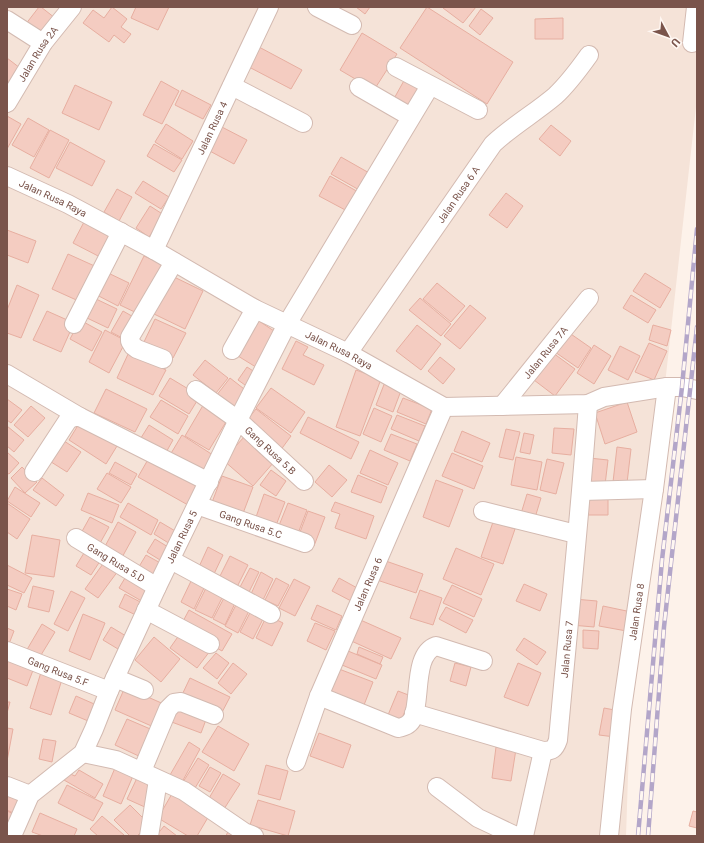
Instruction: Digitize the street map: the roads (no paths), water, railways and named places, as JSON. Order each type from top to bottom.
[{"type":"street","name":"Jalan Rusa 2A","points":[[7,103],[43,43],[72,7]]},
{"type":"street","name":"Jalan Rusa 4","points":[[154,250],[269,7]]},
{"type":"street","points":[[317,7],[352,25]]},
{"type":"street","points":[[692,43],[696,7]]},
{"type":"street","points":[[7,20],[43,43]]},
{"type":"street","name":"Jalan Rusa 6 A","points":[[348,354],[493,144],[505,132],[519,124],[555,96],[572,78],[589,55]]},
{"type":"street","points":[[396,67],[478,110]]},
{"type":"street","points":[[232,86],[303,123]]},
{"type":"street","name":"Jalan Rusa 5","points":[[83,753],[146,610],[196,505],[209,482],[238,420],[287,324],[430,86]]},
{"type":"street","points":[[359,87],[411,117]]},
{"type":"street","name":"Jalan Rusa Raya","points":[[7,176],[68,204],[121,232],[255,310],[348,354],[444,408]]},
{"type":"street","points":[[74,324],[121,232]]},
{"type":"street","points":[[163,359],[137,349],[130,341],[130,337],[174,262]]},
{"type":"street","name":"Jalan Rusa 7A","points":[[502,406],[589,298]]},
{"type":"street","points":[[232,350],[255,310]]},
{"type":"street","points":[[7,374],[80,417],[209,482]]},
{"type":"street","points":[[444,408],[588,404],[604,397],[667,387],[682,387],[697,390]]},
{"type":"street","name":"Jalan Rusa 8","points":[[609,836],[622,709],[654,489],[667,387]]},
{"type":"street","name":"Gang Rusa 5.B","points":[[196,390],[238,420],[304,481]]},
{"type":"street","name":"Jalan Rusa 7","points":[[543,751],[550,751],[556,747],[558,740],[576,534],[582,491],[588,404]]},
{"type":"street","name":"Jalan Rusa 6","points":[[296,762],[319,696],[444,408]]},
{"type":"street","points":[[34,472],[68,420],[74,417],[80,417]]},
{"type":"street","points":[[582,491],[654,489]]},
{"type":"street","name":"Gang Rusa 5.C","points":[[196,505],[305,543]]},
{"type":"street","points":[[483,511],[576,534]]},
{"type":"street","name":"Gang Rusa 5.D","points":[[76,538],[157,587]]},
{"type":"street","points":[[171,560],[271,614]]},
{"type":"street","points":[[146,610],[210,644]]},
{"type":"street","points":[[319,696],[398,728],[405,726],[413,718],[422,660],[427,651],[436,646],[483,661]]},
{"type":"street","name":"Gang Rusa 5.F","points":[[7,651],[112,685],[144,690]]},
{"type":"street","points":[[142,771],[168,709],[174,703],[181,702],[214,715]]},
{"type":"street","points":[[414,714],[543,751],[524,836]]},
{"type":"street","points":[[12,836],[30,795],[83,753],[116,760],[184,791],[244,832],[254,836]]},
{"type":"street","points":[[149,836],[158,780]]},
{"type":"street","points":[[7,786],[30,795]]},
{"type":"street","points":[[438,787],[450,798],[478,818],[516,836]]},
{"type":"railway","points":[[638,836],[662,560],[682,387],[697,229]]},
{"type":"railway","points":[[648,836],[664,627],[697,327]]}]
